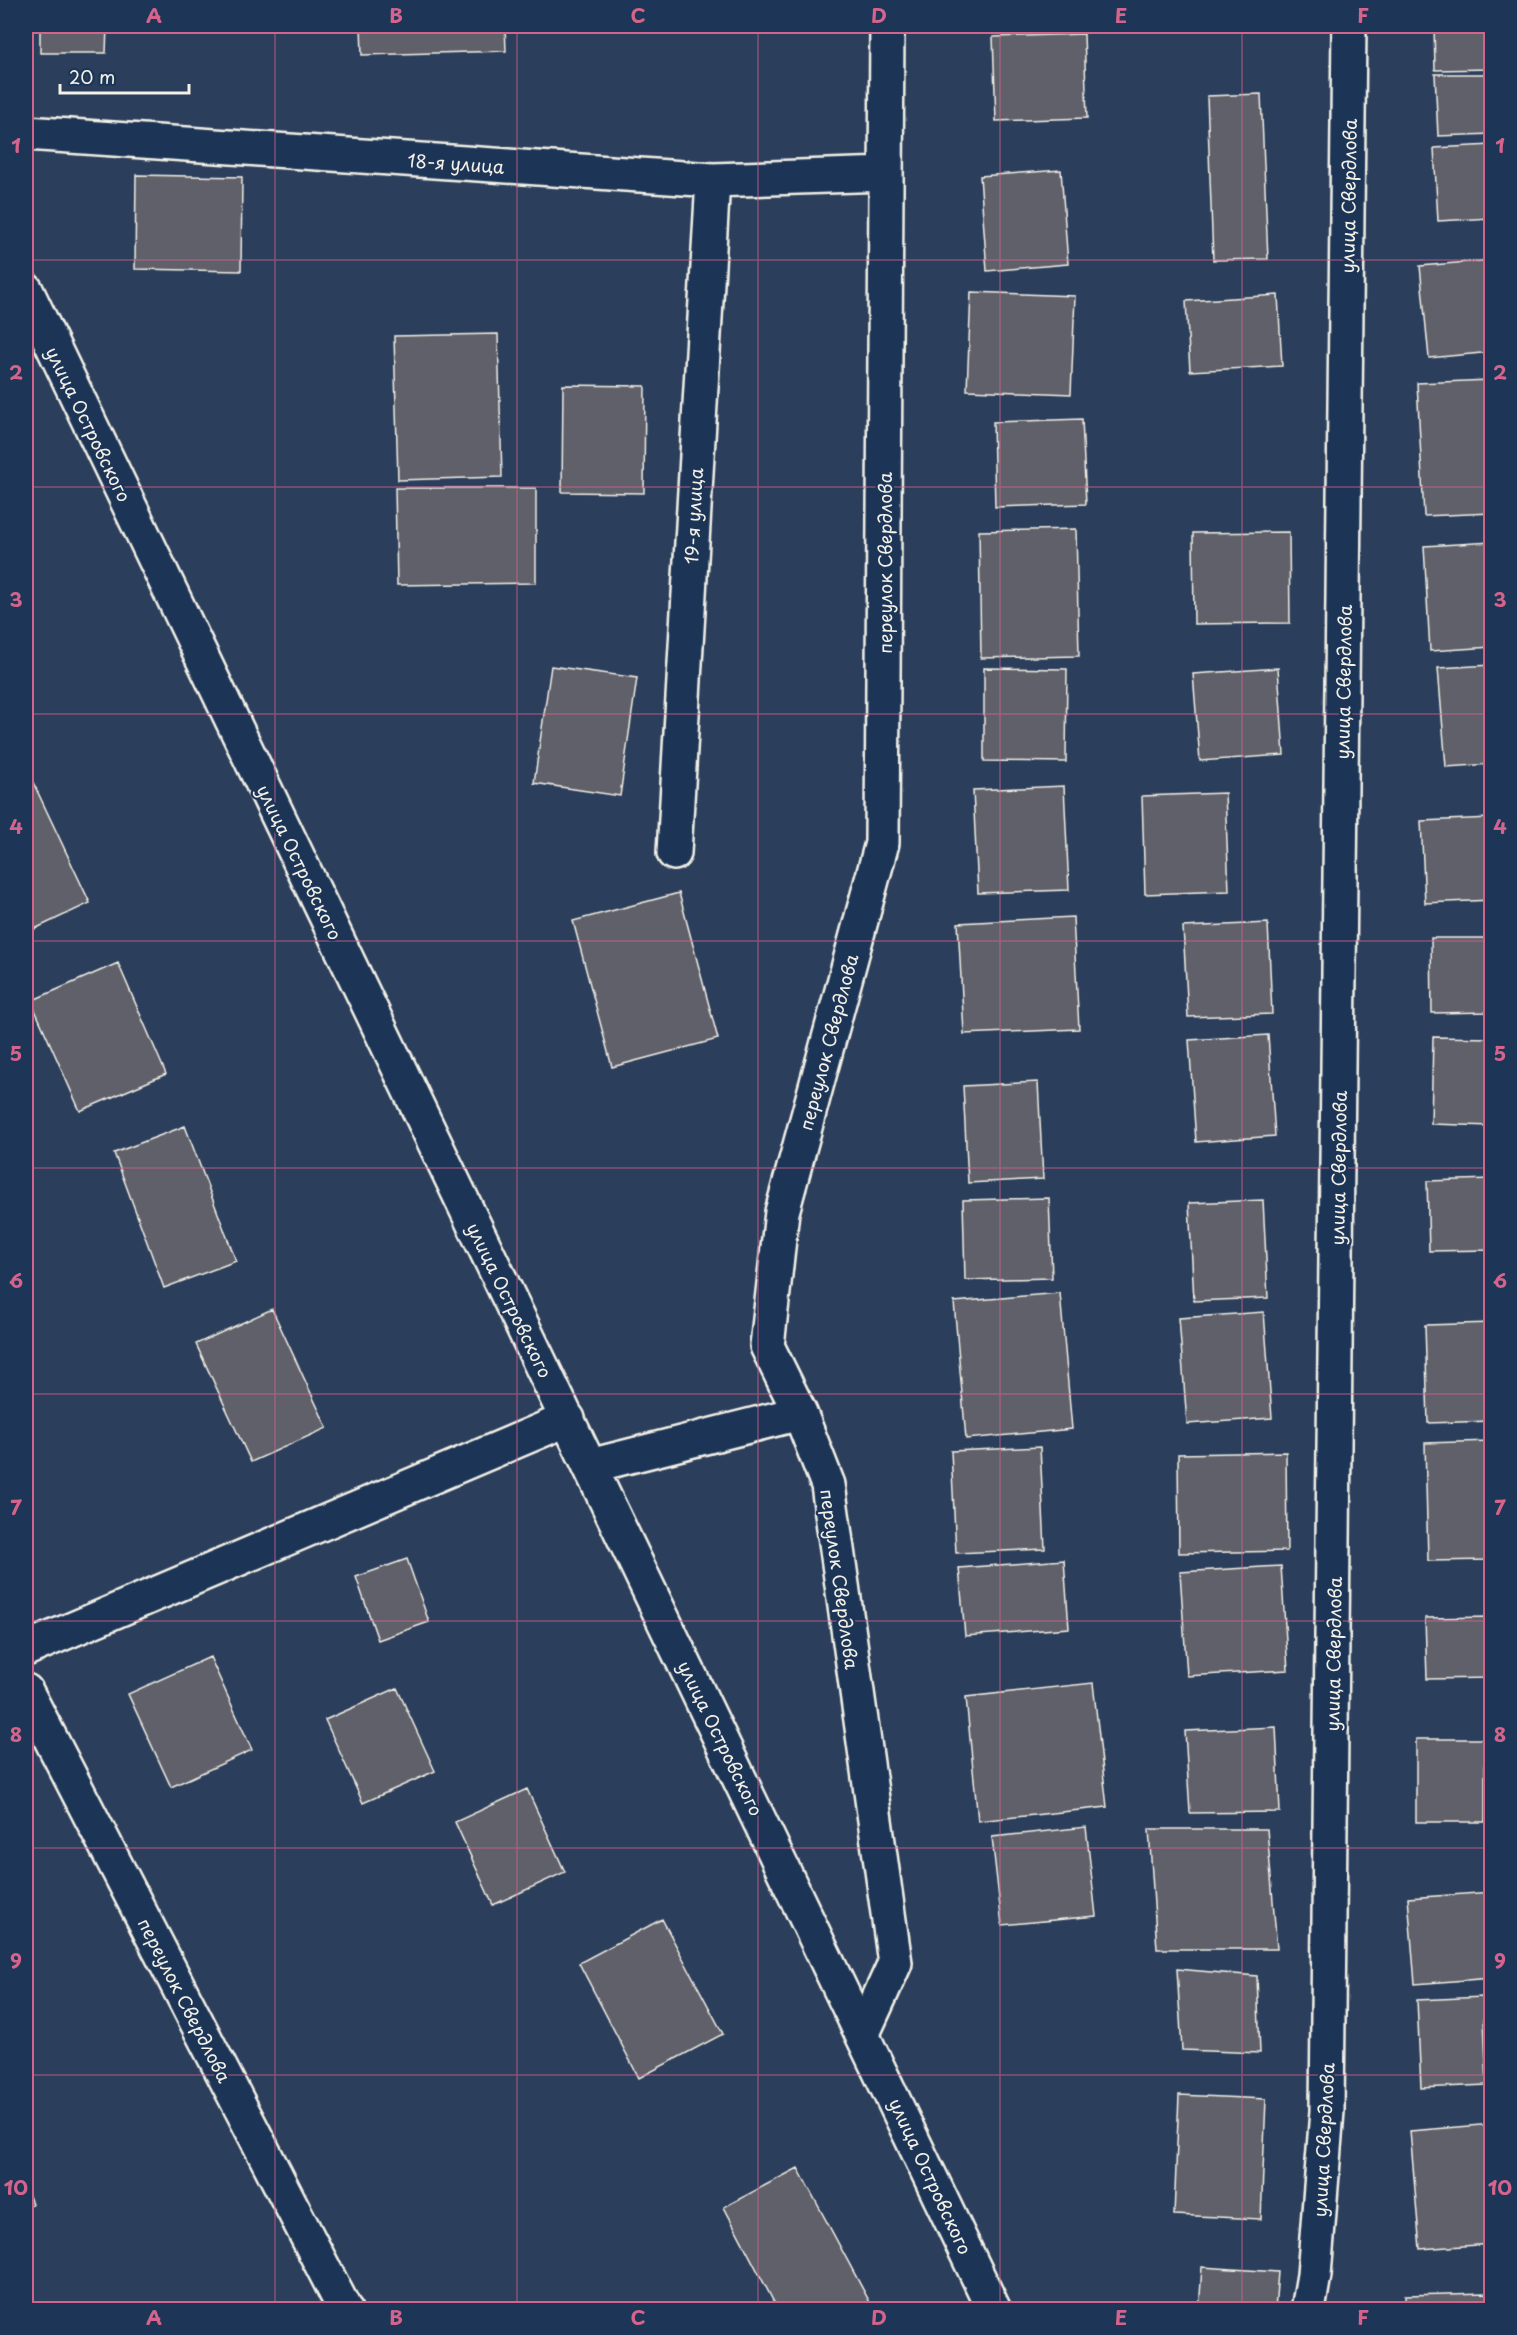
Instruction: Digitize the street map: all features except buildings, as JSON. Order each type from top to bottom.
[{"type":"street","name":"переулок Свердлова","points":[[864,2033],[895,1963],[828,1485],[800,1413],[767,1346],[782,1212],[882,843],[887,26]]},
{"type":"street","name":"улица Свердлова","points":[[1308,2310],[1314,2275],[1327,2111],[1349,26]]},
{"type":"street","name":"18-я улица","points":[[26,133],[712,180],[886,174]]},
{"type":"street","name":"19-я улица","points":[[674,853],[712,180]]},
{"type":"street","name":"улица Островского","points":[[26,290],[864,2033],[994,2310]]},
{"type":"street","points":[[590,1466],[800,1413]]},
{"type":"street","points":[[26,1649],[568,1419]]},
{"type":"street","name":"переулок Свердлова","points":[[26,1691],[345,2310]]}]
